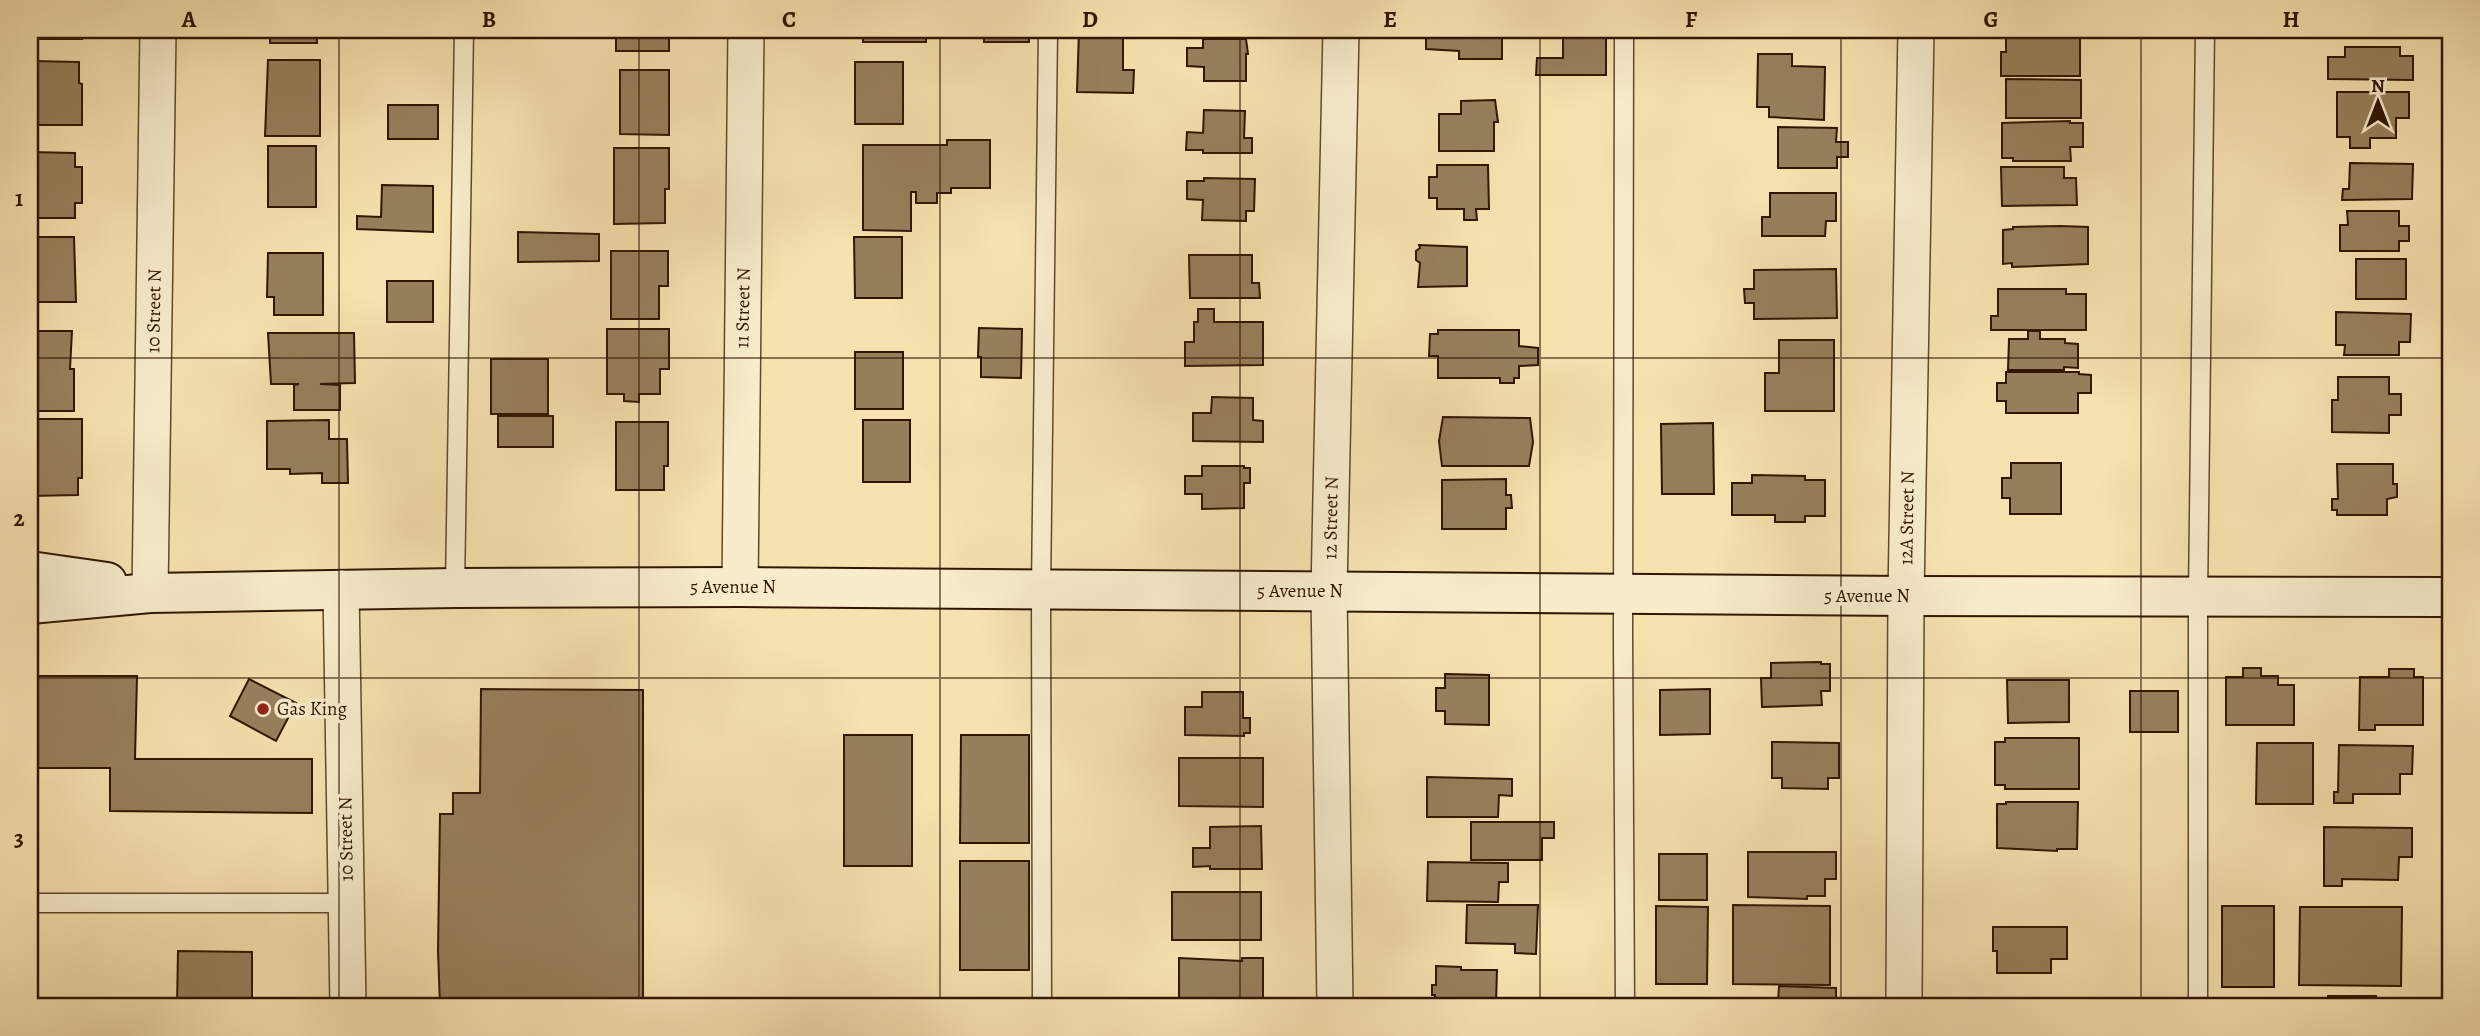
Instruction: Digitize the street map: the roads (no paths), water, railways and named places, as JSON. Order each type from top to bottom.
[{"type":"main road","name":"5 Avenue N","points":[[30,571],[110,583],[150,593]]},
{"type":"main road","name":"5 Avenue N","points":[[30,604],[150,593],[341,588],[740,587],[1906,596],[2450,597]]},
{"type":"street","name":"10 Street N","points":[[150,593],[158,30]]},
{"type":"street","name":"11 Street N","points":[[740,587],[746,30]]},
{"type":"street","name":"12 Street N","points":[[1335,1006],[1329,591],[1341,30]]},
{"type":"street","name":"12A Street N","points":[[1904,1006],[1906,596],[1916,30]]},
{"type":"street","name":"10 Street N","points":[[341,588],[348,1006]]},
{"type":"lane","points":[[455,588],[464,30]]},
{"type":"lane","points":[[1042,1006],[1041,589],[1048,30]]},
{"type":"lane","points":[[1624,30],[1625,1006]]},
{"type":"lane","points":[[2198,1006],[2197,596],[2205,30]]},
{"type":"lane","points":[[30,903],[347,903]]},
{"type":"place","name":"Gas King","points":[[263,709]]}]
